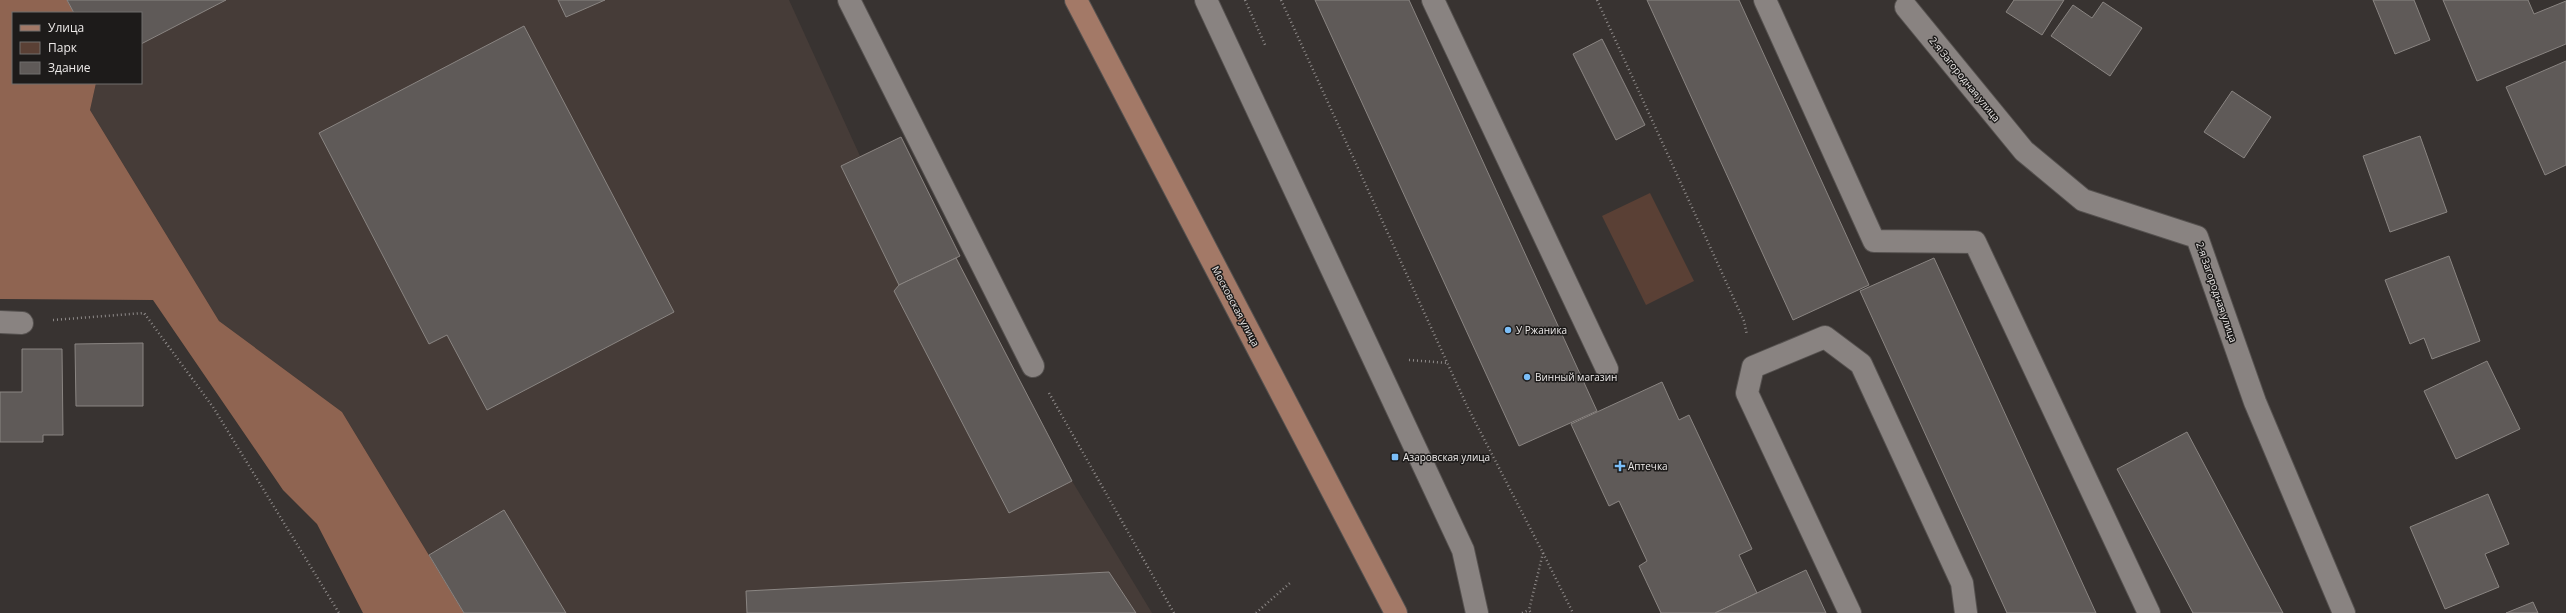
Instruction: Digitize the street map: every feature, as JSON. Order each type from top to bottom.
[{"type":"main road","name":"Московская улица","points":[[1076,0],[1396,613]]},
{"type":"street","points":[[849,0],[1033,366]]},
{"type":"street","points":[[1206,0],[1463,550],[1478,613]]},
{"type":"street","points":[[1433,0],[1607,369]]},
{"type":"street","points":[[1765,0],[1874,241],[1975,242],[2149,613]]},
{"type":"street","name":"2-я Загородная улица","points":[[1906,7],[2024,151],[2083,200],[2197,237],[2255,402],[2344,613]]},
{"type":"street","points":[[0,322],[22,323]]},
{"type":"street","points":[[1850,613],[1747,393],[1753,367],[1825,337],[1861,364],[1962,583],[1966,613]]},
{"type":"path","points":[[1281,0],[1467,406],[1573,613]]},
{"type":"path","points":[[1597,0],[1744,321],[1753,367]]},
{"type":"path","points":[[22,323],[144,313],[213,407],[339,613]]},
{"type":"path","points":[[1033,366],[1174,613]]},
{"type":"path","points":[[1531,613],[1529,610],[1543,553]]},
{"type":"path","points":[[1256,613],[1290,583]]},
{"type":"path","points":[[1522,613],[1529,610]]},
{"type":"shaded area","points":[[0,0],[67,0],[73,12],[12,12],[12,84],[96,84],[90,110],[219,321],[342,412],[464,613],[363,613],[317,524],[283,490],[153,300],[0,299]]},
{"type":"shaded area","points":[[67,0],[789,0],[860,156],[901,137],[960,256],[957,258],[1072,481],[1152,613],[464,613],[342,412],[219,321],[90,110],[96,84],[142,84],[142,12],[73,12]]},
{"type":"green space","points":[[1650,193],[1694,281],[1646,305],[1602,216]]},
{"type":"building","points":[[67,0],[226,0],[142,43],[142,12],[73,12]]},
{"type":"building","points":[[558,0],[605,0],[566,17]]},
{"type":"building","points":[[1315,0],[1409,0],[1597,411],[1519,446]]},
{"type":"building","points":[[1647,0],[1739,0],[1869,285],[1793,320]]},
{"type":"building","points":[[2014,0],[2064,0],[2042,35],[2006,12]]},
{"type":"building","points":[[2373,0],[2414,0],[2430,40],[2395,54]]},
{"type":"building","points":[[2443,0],[2528,0],[2534,14],[2566,1],[2566,44],[2477,81]]},
{"type":"building","points":[[2103,2],[2142,28],[2110,76],[2051,36],[2073,5],[2092,18]]},
{"type":"building","points":[[524,26],[674,312],[487,410],[447,335],[429,344],[319,133]]},
{"type":"building","points":[[1602,39],[1645,125],[1616,140],[1573,54]]},
{"type":"building","points":[[2566,61],[2566,165],[2545,175],[2506,87]]},
{"type":"building","points":[[2232,91],[2271,117],[2244,158],[2204,132]]},
{"type":"building","points":[[2420,136],[2447,212],[2390,232],[2363,156]]},
{"type":"building","points":[[901,137],[960,256],[899,285],[841,166]]},
{"type":"building","points":[[2449,256],[2480,341],[2432,359],[2424,338],[2410,344],[2385,280]]},
{"type":"building","points":[[956,258],[1072,481],[1009,513],[894,291],[899,285]]},
{"type":"building","points":[[1934,258],[2096,613],[2007,613],[1860,291]]},
{"type":"building","points":[[143,343],[143,406],[76,406],[75,344]]},
{"type":"building","points":[[22,349],[62,349],[63,435],[43,435],[43,442],[0,442],[0,392],[22,392]]},
{"type":"building","points":[[2487,361],[2520,429],[2456,459],[2424,391]]},
{"type":"building","points":[[1662,382],[1679,420],[1689,415],[1752,549],[1739,555],[1757,593],[1715,613],[1661,613],[1639,566],[1647,561],[1619,501],[1609,506],[1571,424]]},
{"type":"building","points":[[2187,432],[2283,613],[2193,613],[2117,469]]},
{"type":"building","points":[[2488,494],[2509,544],[2485,554],[2499,587],[2445,609],[2410,527]]},
{"type":"building","points":[[504,510],[566,613],[464,613],[429,555]]},
{"type":"building","points":[[1806,570],[1826,613],[1715,613],[1757,593]]},
{"type":"building","points":[[1109,572],[1136,613],[747,613],[746,591]]},
{"type":"building","points":[[2533,602],[2538,613],[2506,613]]},
{"type":"place","name":"У Ржаника","points":[[1508,330]]},
{"type":"place","name":"Винный магазин","points":[[1527,377]]},
{"type":"place","name":"Азаровская улица","points":[[1395,457]]},
{"type":"place","name":"Аптечка","points":[[1620,466]]}]
